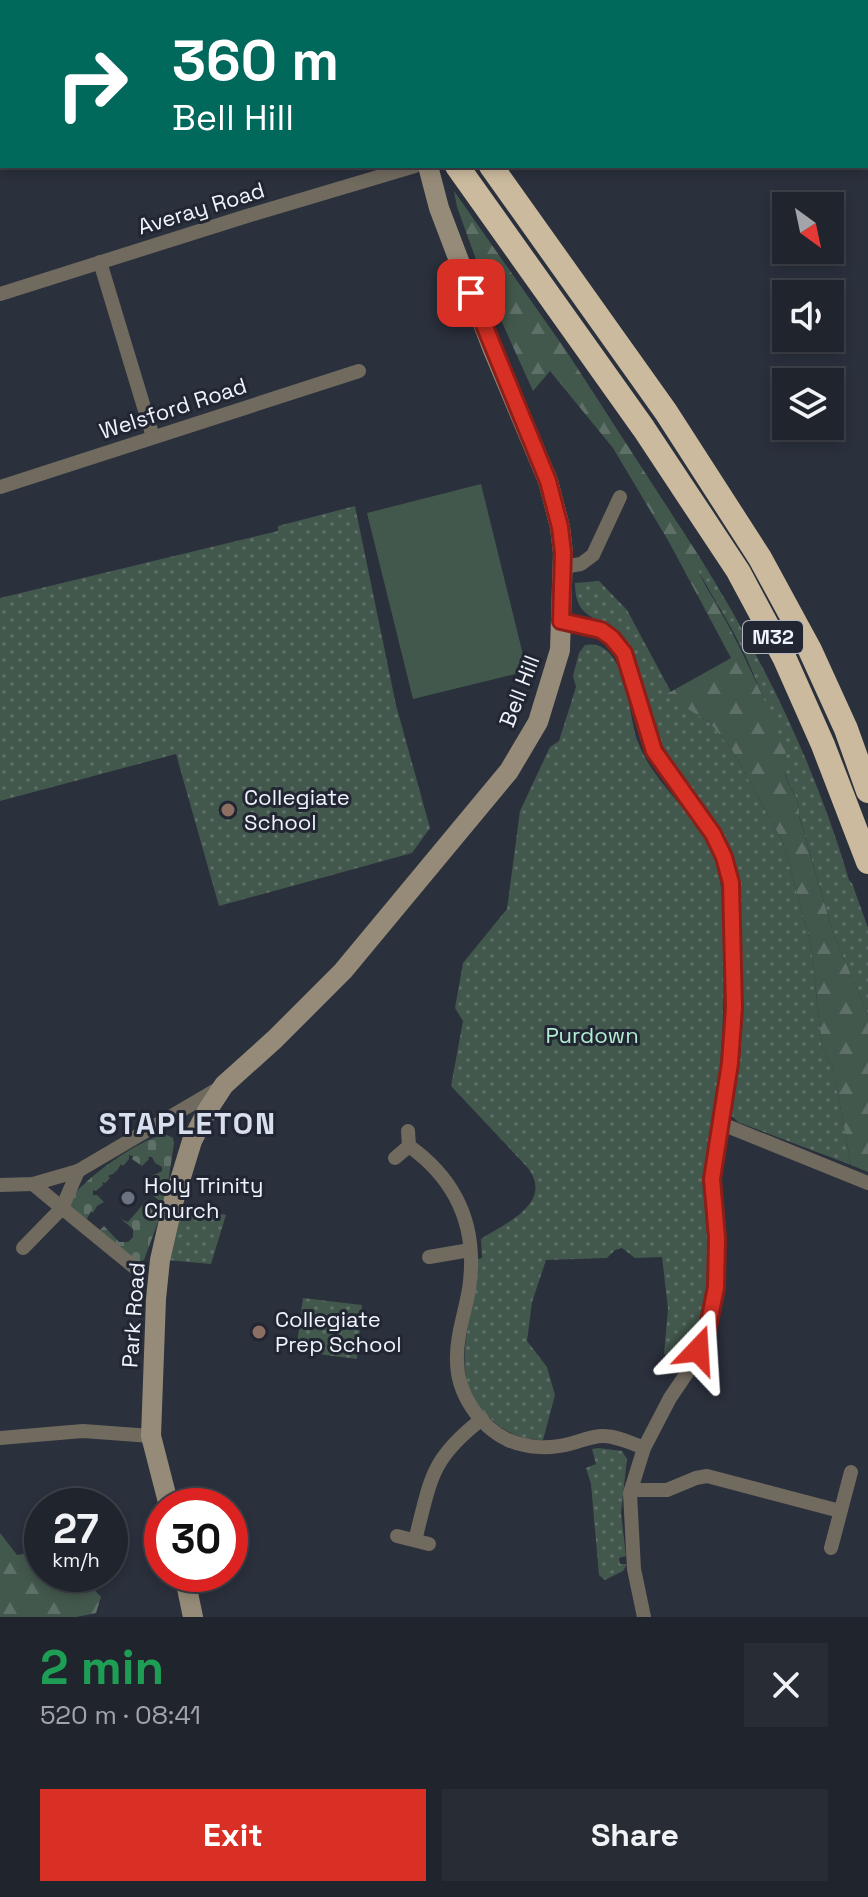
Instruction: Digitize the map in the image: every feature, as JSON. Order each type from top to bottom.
[{"type":"highway","name":"M32","points":[[458,168],[644,429],[738,571],[784,657],[823,745],[868,862]]},
{"type":"highway","name":"M32","points":[[492,168],[666,412],[760,558],[810,650],[846,729],[868,791]]},
{"type":"main road","name":"Bell Hill","points":[[197,1131],[224,1085],[343,971],[509,771],[538,722],[560,650],[563,567],[560,527],[548,481],[460,264],[426,168]]},
{"type":"main road","name":"Park Road","points":[[164,1488],[151,1436],[158,1270],[181,1172],[197,1131]]},
{"type":"main road","points":[[188,1592],[193,1617]]},
{"type":"street","name":"Averay Road","points":[[0,294],[423,168]]},
{"type":"street","points":[[100,262],[153,437]]},
{"type":"street","name":"Welsford Road","points":[[0,487],[359,371]]},
{"type":"street","points":[[563,567],[584,563],[593,555],[593,543],[620,497]]},
{"type":"street","points":[[561,621],[601,630],[618,644],[629,661],[654,751],[713,834],[731,883],[734,951],[731,1049],[712,1179],[717,1238],[716,1287],[711,1316],[691,1367],[670,1398],[644,1448],[631,1490],[631,1539],[644,1617]]},
{"type":"street","points":[[0,1185],[33,1184],[78,1171],[224,1085]]},
{"type":"street","points":[[164,1119],[182,1121],[197,1131]]},
{"type":"street","points":[[722,1124],[868,1183]]},
{"type":"street","points":[[395,1158],[409,1138],[454,1193],[468,1230],[469,1289],[456,1364],[468,1403],[503,1437],[528,1446],[558,1446],[604,1436],[644,1448]]},
{"type":"street","points":[[23,1248],[62,1208],[78,1171]]},
{"type":"street","points":[[33,1184],[139,1271]]},
{"type":"street","points":[[429,1257],[470,1250]]},
{"type":"street","points":[[397,1536],[422,1542],[437,1464],[454,1441],[482,1419]]},
{"type":"street","points":[[0,1438],[83,1431],[151,1436]]},
{"type":"street","points":[[831,1548],[851,1472]]},
{"type":"street","points":[[631,1490],[667,1490],[707,1476],[840,1511]]},
{"type":"green space","points":[[454,191],[567,352],[697,553],[702,579],[761,692],[785,750],[786,777],[798,803],[799,816],[833,933],[868,1014],[868,1172],[851,1165],[833,1068],[822,1047],[811,945],[783,842],[732,750],[709,722],[665,695],[731,658],[669,542],[613,448],[550,371],[533,391],[486,287]]},
{"type":"green space","points":[[481,484],[527,671],[413,699],[367,513]]},
{"type":"green space","points":[[355,506],[396,705],[430,828],[412,853],[219,906],[176,754],[0,801],[0,598],[278,531],[278,526]]},
{"type":"green space","points":[[697,553],[764,671],[820,794],[868,928],[868,1014],[833,933],[798,803],[786,776],[784,749],[745,656],[696,567]]},
{"type":"green space","points":[[599,581],[627,610],[671,692],[666,695],[709,722],[732,750],[783,842],[811,945],[822,1047],[833,1068],[851,1165],[738,1122],[732,1116],[741,972],[738,893],[729,849],[715,821],[658,743],[627,648],[611,629],[589,616],[579,604],[575,583]]},
{"type":"green space","name":"Purdown","points":[[585,645],[599,646],[610,653],[618,666],[645,758],[698,827],[714,858],[720,878],[724,942],[722,1040],[704,1189],[711,1270],[701,1318],[682,1365],[664,1354],[668,1309],[662,1257],[635,1258],[622,1248],[607,1258],[546,1260],[532,1302],[527,1341],[547,1367],[555,1395],[543,1440],[536,1440],[516,1435],[497,1425],[476,1402],[468,1383],[466,1343],[478,1259],[482,1258],[481,1239],[524,1211],[535,1192],[528,1168],[451,1086],[463,1021],[455,1008],[463,963],[507,909],[520,811],[550,747],[559,741],[576,687],[573,676],[579,653]]},
{"type":"green space","points":[[165,1134],[173,1138],[174,1143],[165,1203],[144,1260],[138,1262],[99,1231],[104,1226],[119,1242],[128,1242],[133,1237],[133,1229],[121,1219],[128,1222],[146,1201],[152,1210],[161,1202],[152,1195],[162,1189],[162,1185],[152,1176],[162,1171],[162,1167],[152,1157],[148,1157],[142,1166],[129,1155],[123,1166],[121,1164],[105,1183],[102,1182],[103,1185],[93,1190],[93,1195],[104,1202],[93,1213],[91,1211],[87,1219],[70,1213],[67,1202],[112,1162],[139,1144]]},
{"type":"green space","points":[[180,1206],[226,1215],[211,1264],[167,1260]]},
{"type":"green space","points":[[303,1298],[362,1305],[357,1359],[296,1351]]},
{"type":"green space","points":[[592,1449],[622,1451],[627,1459],[621,1513],[626,1556],[619,1558],[620,1564],[627,1564],[623,1571],[605,1580],[599,1575],[591,1484],[586,1468],[596,1464]]},
{"type":"green space","points":[[0,1533],[17,1555],[24,1554],[24,1592],[96,1592],[101,1597],[96,1613],[76,1617],[0,1617]]},
{"type":"place","name":"Collegiate School","points":[[228,810]]},
{"type":"place","name":"Holy Trinity Church","points":[[128,1198]]},
{"type":"place","name":"Collegiate Prep School","points":[[259,1332]]},
{"type":"district","name":"STAPLETON","points":[[188,1123]]},
{"type":"route","points":[[471,293],[548,481],[563,553],[561,621],[601,630],[624,653],[629,661],[654,751],[719,844],[731,883],[734,1008],[730,1063],[712,1179],[717,1238],[716,1287],[708,1327],[698,1350]]}]
